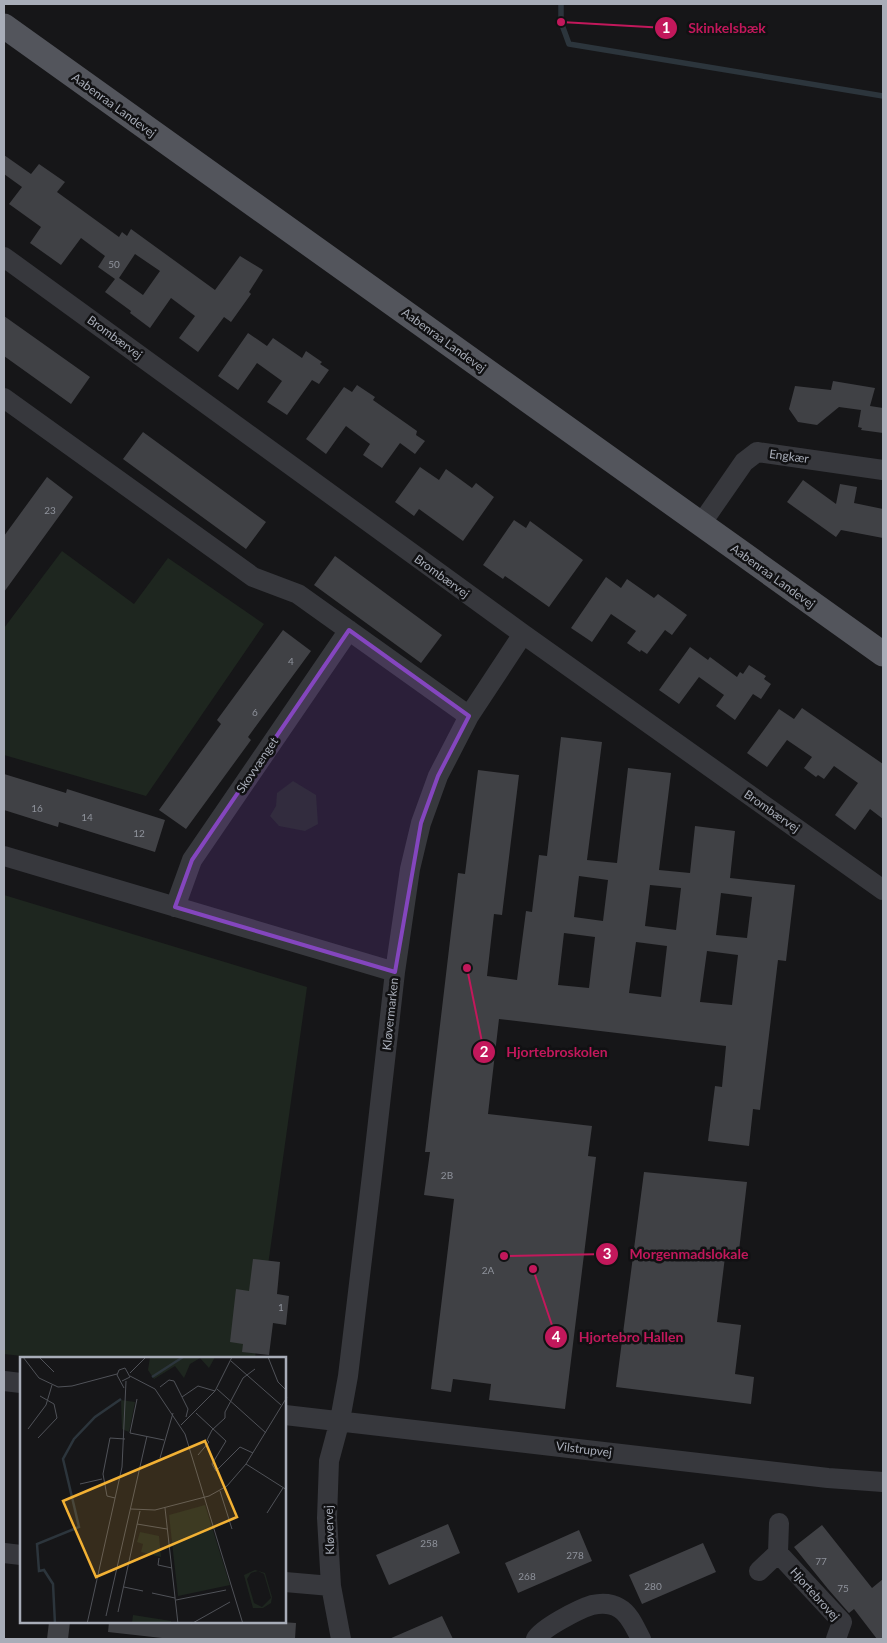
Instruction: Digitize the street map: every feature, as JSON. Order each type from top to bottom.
[{"type":"main road","name":"Aabenraa Landevej","points":[[4,26],[883,654]]},
{"type":"street","name":"Brombærvej","points":[[4,257],[523,634],[883,890]]},
{"type":"street","points":[[4,398],[253,577],[298,594],[469,716]]},
{"type":"street","name":"Engkær","points":[[701,524],[744,462],[757,452],[883,470]]},
{"type":"street","name":"Skovvænget","points":[[175,907],[192,860],[350,630]]},
{"type":"street","name":"Kløvermarken","points":[[340,1420],[348,1376],[395,972],[410,869],[421,823],[438,776],[469,716],[523,634]]},
{"type":"street","points":[[4,856],[395,972]]},
{"type":"street","points":[[4,1381],[20,1383]]},
{"type":"street","name":"Vilstrupvej","points":[[286,1414],[828,1478],[883,1482]]},
{"type":"street","name":"Kløvervej","points":[[340,1420],[329,1461],[327,1518],[331,1586],[341,1639]]},
{"type":"street","points":[[759,1571],[778,1553],[779,1523]]},
{"type":"street","points":[[4,1553],[20,1555]]},
{"type":"street","name":"Hjortebrovej","points":[[778,1553],[842,1622],[836,1639]]},
{"type":"street","points":[[286,1582],[331,1586]]},
{"type":"street","points":[[536,1639],[547,1627],[591,1606],[606,1604],[618,1607],[627,1614],[641,1639]]},
{"type":"highlighted area","points":[[349,630],[469,716],[438,776],[421,823],[395,972],[175,907],[192,860]]},
{"type":"shaded area","points":[[62,551],[134,604],[168,558],[264,624],[146,796],[4,755],[4,628]]},
{"type":"shaded area","points":[[293,781],[316,795],[318,824],[305,831],[279,826],[270,816],[276,806],[277,793]]},
{"type":"shaded area","points":[[4,895],[307,987],[255,1357],[31,1357],[4,1354]]},
{"type":"building","points":[[4,155],[31,174],[39,164],[65,182],[57,192],[119,237],[122,232],[127,236],[131,229],[215,290],[240,256],[263,270],[249,292],[251,294],[231,322],[224,317],[198,352],[179,338],[195,316],[171,298],[150,328],[105,292],[115,279],[98,267],[105,256],[81,238],[61,265],[30,243],[41,227],[9,204],[22,187],[4,174]],"holes":[[[135,254],[160,271],[143,295],[119,278]]]},
{"type":"building","points":[[4,316],[90,377],[71,404],[4,356]]},
{"type":"building","points":[[248,333],[267,346],[273,338],[302,358],[306,351],[322,362],[320,364],[329,370],[319,384],[312,380],[287,415],[267,402],[282,381],[257,363],[238,390],[218,376]]},
{"type":"building","points":[[833,381],[875,388],[870,406],[883,408],[883,433],[861,430],[862,428],[858,427],[861,410],[839,407],[817,425],[798,422],[789,409],[795,386],[831,390]]},
{"type":"building","points":[[357,385],[375,397],[373,400],[417,431],[416,435],[425,441],[415,454],[400,443],[382,468],[363,455],[370,444],[346,426],[326,454],[306,439],[344,387],[352,392]]},
{"type":"building","points":[[143,432],[266,522],[246,549],[123,459]]},
{"type":"building","points":[[420,467],[439,480],[446,469],[472,488],[476,483],[494,497],[463,541],[419,509],[414,516],[395,502]]},
{"type":"building","points":[[47,477],[73,497],[4,592],[4,536]]},
{"type":"building","points":[[803,480],[836,504],[840,484],[857,487],[854,503],[883,509],[883,538],[841,530],[836,537],[787,502]]},
{"type":"building","points":[[514,520],[526,528],[530,521],[583,560],[549,607],[505,576],[503,579],[483,565]]},
{"type":"building","points":[[335,556],[442,635],[421,663],[314,585]]},
{"type":"building","points":[[606,577],[621,588],[627,579],[654,598],[658,594],[687,615],[672,635],[665,630],[647,654],[641,650],[640,652],[627,643],[636,631],[611,614],[592,642],[571,628]]},
{"type":"building","points":[[283,630],[311,651],[248,737],[251,740],[186,829],[159,810],[221,724],[217,720]]},
{"type":"building","points":[[690,647],[708,660],[710,657],[737,677],[740,672],[743,674],[749,665],[766,676],[764,679],[771,684],[761,699],[753,694],[735,720],[716,706],[724,695],[699,677],[679,704],[659,690]]},
{"type":"building","points":[[802,708],[883,764],[883,819],[870,809],[855,830],[835,815],[858,783],[834,766],[824,779],[818,775],[816,777],[804,768],[812,757],[787,740],[767,767],[747,753],[779,709],[794,719]]},
{"type":"building","points":[[561,737],[602,742],[587,860],[617,863],[628,768],[671,773],[659,870],[690,873],[695,826],[735,831],[730,878],[795,885],[786,961],[778,960],[760,1110],[753,1109],[749,1146],[708,1141],[715,1086],[722,1087],[726,1046],[499,1019],[488,1114],[592,1126],[588,1156],[596,1157],[565,1409],[489,1400],[491,1384],[453,1379],[451,1392],[431,1389],[454,1199],[424,1195],[430,1152],[425,1152],[458,873],[465,874],[478,770],[519,775],[502,915],[494,914],[487,976],[517,980],[526,911],[532,912],[539,855],[547,856]],"holes":[[[579,876],[608,880],[603,921],[574,917]],[[650,885],[681,888],[676,930],[645,926]],[[721,893],[752,897],[747,938],[716,935]],[[564,933],[595,937],[589,988],[558,985]],[[636,942],[667,946],[661,997],[629,993]],[[707,951],[738,955],[732,1005],[700,1002]]]},
{"type":"building","points":[[4,774],[66,793],[67,789],[165,820],[155,852],[59,822],[58,827],[4,810]]},
{"type":"building","points":[[644,1172],[747,1182],[738,1259],[725,1257],[717,1322],[741,1325],[735,1374],[754,1377],[751,1404],[616,1387]]},
{"type":"building","points":[[253,1259],[280,1262],[277,1294],[289,1296],[286,1325],[273,1323],[269,1355],[242,1352],[243,1344],[230,1342],[236,1289],[249,1291]]},
{"type":"building","points":[[448,1524],[460,1553],[389,1585],[376,1555]]},
{"type":"building","points":[[822,1525],[872,1588],[883,1579],[883,1639],[877,1639],[854,1609],[849,1613],[794,1547]]},
{"type":"building","points":[[579,1530],[592,1561],[518,1593],[505,1563]]},
{"type":"building","points":[[703,1543],[716,1572],[642,1604],[629,1575]]},
{"type":"building","points":[[442,1616],[453,1639],[389,1639]]},
{"type":"building","points":[[49,1623],[70,1623],[68,1639],[47,1639]]},
{"type":"building","points":[[109,1623],[296,1623],[295,1639],[162,1639],[108,1632]]},
{"type":"waterway","points":[[561,4],[561,22],[569,44],[883,96]]},
{"type":"place","name":"Skinkelsbæk","points":[[561,22]]},
{"type":"place","name":"Hjortebroskolen","points":[[467,968]]},
{"type":"place","name":"Morgenmadslokale","points":[[504,1256]]},
{"type":"place","name":"Hjortebro Hallen","points":[[533,1269]]}]
